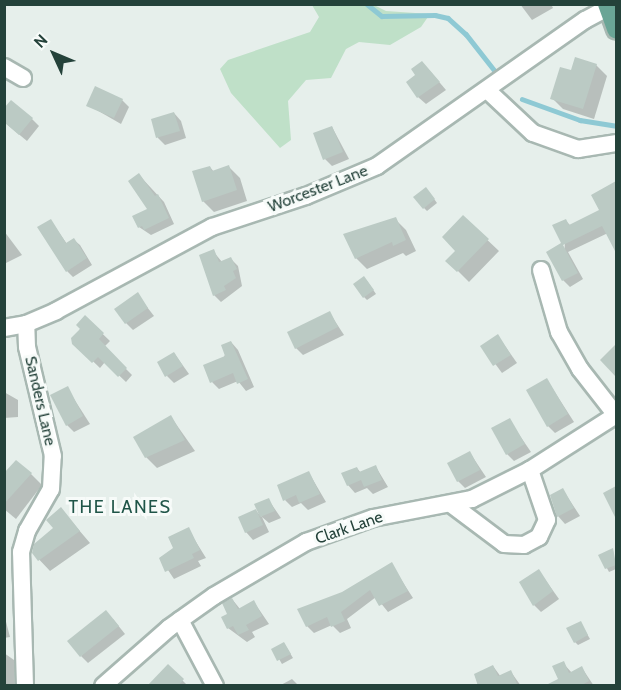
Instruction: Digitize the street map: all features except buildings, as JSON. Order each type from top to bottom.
[{"type":"main road","points":[[608,6],[616,29]]},
{"type":"street","name":"Worcester Lane","points":[[4,328],[26,324],[212,227],[306,196],[377,166],[608,6]]},
{"type":"street","points":[[4,67],[23,78]]},
{"type":"street","points":[[487,90],[533,133],[578,148],[616,143]]},
{"type":"street","points":[[542,270],[559,332],[580,369],[616,415]]},
{"type":"street","name":"Sanders Lane","points":[[25,686],[12,568],[27,531],[51,489],[53,456],[27,347],[26,324]]},
{"type":"street","name":"Clark Lane","points":[[103,686],[180,620],[263,566],[334,530],[373,518],[472,499],[530,470],[616,415]]},
{"type":"street","points":[[451,504],[504,544],[524,545],[539,537],[547,520],[530,470]]},
{"type":"street","points":[[180,620],[215,686]]},
{"type":"green space","points":[[312,5],[374,5],[386,11],[430,14],[421,27],[390,45],[359,42],[346,49],[331,78],[306,80],[288,101],[291,140],[280,148],[231,93],[220,69],[228,60],[310,32],[319,17]]},
{"type":"waterway","points":[[367,4],[382,16],[435,15],[448,18],[466,34],[495,71]]},
{"type":"waterway","points":[[522,99],[580,120],[616,126]]},
{"type":"district","name":"THE LANES","points":[[120,507]]}]
